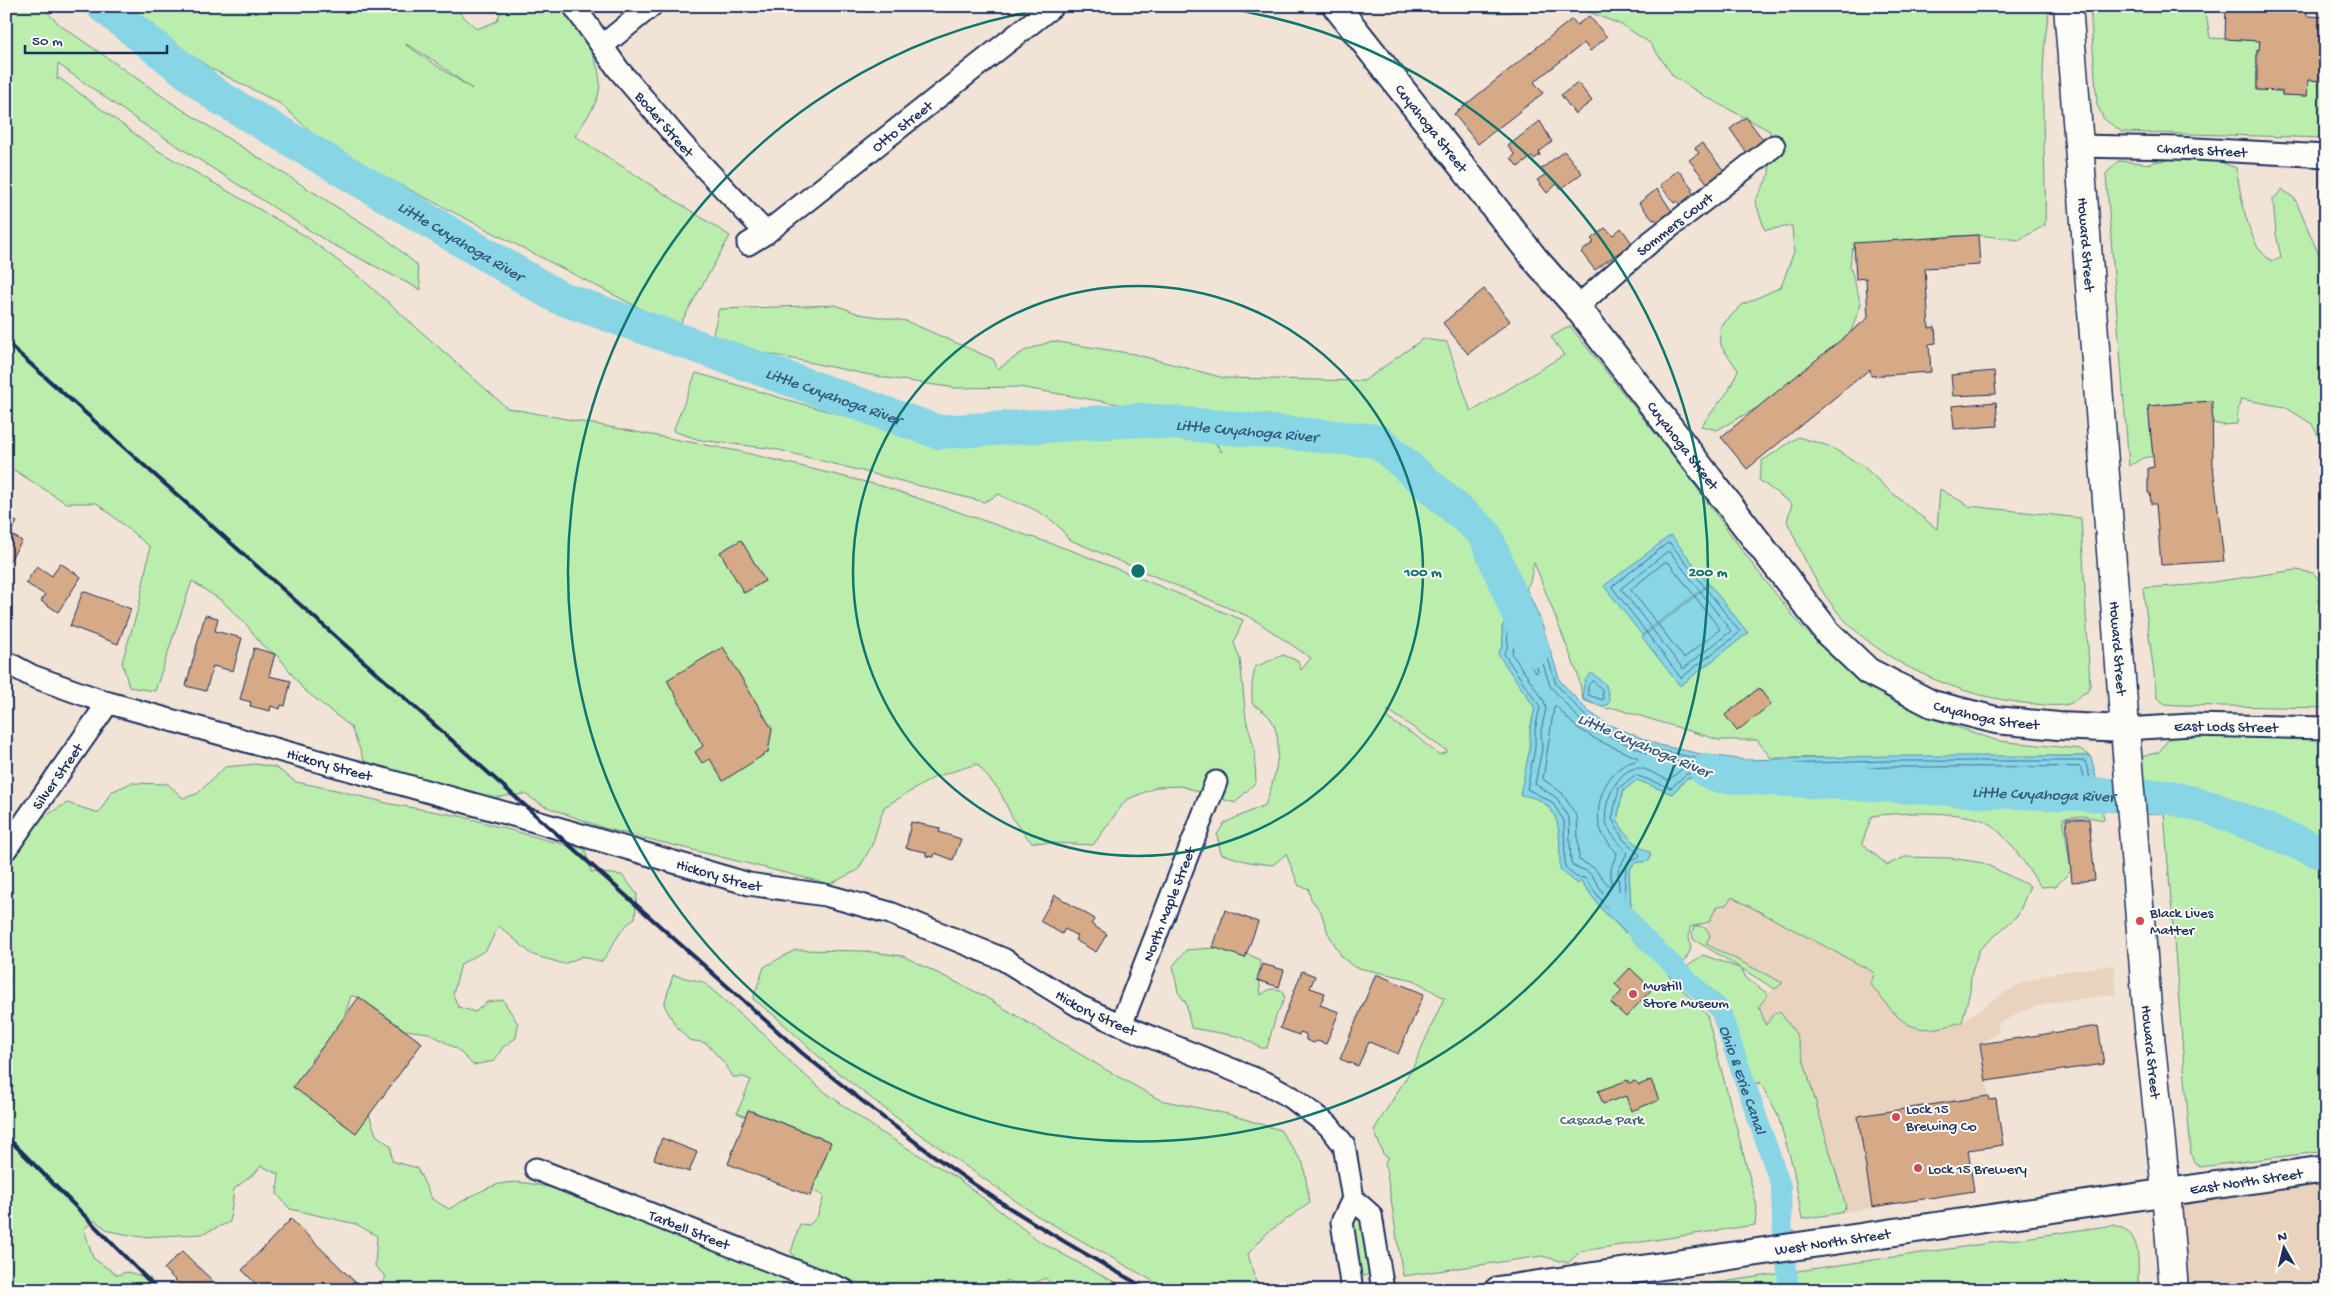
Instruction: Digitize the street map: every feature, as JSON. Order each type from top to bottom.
[{"type":"main road","name":"Howard Street","points":[[2068,6],[2147,1007],[2174,1290]]},
{"type":"street","name":"Boder Street","points":[[574,6],[618,70],[684,145],[766,232]]},
{"type":"street","points":[[602,46],[651,6]]},
{"type":"street","name":"Otto Street","points":[[748,244],[766,232],[1053,6]]},
{"type":"street","name":"Cuyahoga Street","points":[[1336,6],[1535,259],[1577,307],[1828,633],[1868,670],[1932,704],[1996,720],[2058,726],[2125,729]]},
{"type":"street","name":"Sommers Court","points":[[1577,307],[1648,244],[1774,146]]},
{"type":"street","name":"Charles Street","points":[[2078,146],[2176,148],[2326,156]]},
{"type":"street","name":"Hickory Street","points":[[6,662],[32,676],[108,703],[528,819],[749,884],[825,895],[890,914],[1003,959],[1079,1006],[1121,1025],[1268,1084],[1313,1112],[1331,1128],[1344,1145],[1353,1199]]},
{"type":"street","name":"Silver Street","points":[[6,848],[108,703]]},
{"type":"street","name":"East Lods Street","points":[[2125,729],[2191,725],[2326,728]]},
{"type":"street","name":"North Maple Street","points":[[1121,1025],[1216,782]]},
{"type":"street","name":"Tarbell Street","points":[[536,1169],[844,1290]]},
{"type":"street","name":"East North Street","points":[[2166,1191],[2326,1169]]},
{"type":"street","name":"West North Street","points":[[1498,1290],[2166,1191]]},
{"type":"street","points":[[1352,1290],[1342,1222],[1353,1199],[1371,1215],[1383,1290]]},
{"type":"shaded area","points":[[1732,897],[1876,974],[1926,1029],[1944,1028],[1962,1022],[2002,994],[2021,984],[2042,976],[2067,971],[2114,965],[2116,994],[2048,1003],[2020,1012],[1997,1024],[1999,1031],[1981,1044],[1989,1100],[1996,1099],[2003,1145],[1968,1150],[1974,1191],[1840,1213],[1846,1207],[1774,1013],[1766,1025],[1759,1007],[1768,994],[1782,983],[1706,944],[1710,936],[1706,928],[1717,906],[1723,907]]},
{"type":"shaded area","points":[[2326,1169],[2326,1290],[2174,1290],[2166,1191]]},
{"type":"green space","points":[[6,6],[41,6],[60,25],[175,105],[383,236],[417,265],[421,290],[328,242],[140,122],[58,64],[57,80],[59,78],[157,150],[307,237],[363,280],[507,408],[738,451],[882,486],[1073,551],[1243,620],[1234,643],[1240,659],[1246,719],[1254,747],[1256,782],[1235,803],[1181,786],[1157,787],[1126,800],[1093,845],[1031,842],[1014,821],[999,790],[977,764],[935,777],[884,807],[872,845],[858,870],[830,884],[604,828],[544,806],[525,794],[490,798],[366,765],[351,727],[303,689],[280,658],[262,645],[246,624],[222,601],[192,581],[155,691],[129,687],[122,662],[139,606],[150,547],[97,503],[66,503],[6,465]]},
{"type":"green space","points":[[121,6],[452,6],[477,29],[497,21],[503,6],[559,6],[574,24],[588,46],[594,57],[600,81],[595,103],[575,136],[730,236],[678,328],[327,147],[281,104],[210,68]],"holes":[[[406,44],[435,61],[472,89]]]},
{"type":"green space","points":[[1440,6],[2050,6],[2046,33],[2043,88],[2045,225],[2019,240],[1978,235],[1954,236],[1852,249],[1850,266],[1861,304],[1850,334],[1762,405],[1717,430],[1701,426],[1729,390],[1738,370],[1721,346],[1720,327],[1742,305],[1781,287],[1794,252],[1792,226],[1765,230],[1755,201],[1769,175],[1770,131],[1706,97],[1673,76],[1650,43],[1622,25],[1581,9],[1492,13]]},
{"type":"green space","points":[[2090,6],[2205,6],[2210,38],[2260,41],[2259,50],[2257,50],[2257,90],[2282,91],[2282,95],[2307,96],[2308,80],[2324,81],[2323,96],[2326,96],[2326,138],[2122,132],[2104,119],[2097,105]]},
{"type":"green space","points":[[2185,158],[2210,158],[2236,168],[2246,219],[2251,232],[2263,254],[2272,261],[2281,257],[2276,234],[2273,200],[2282,189],[2295,199],[2319,255],[2326,261],[2326,451],[2312,424],[2285,407],[2241,399],[2237,424],[2222,425],[2213,423],[2211,401],[2148,406],[2153,456],[2143,458],[2129,466],[2106,174],[2118,161],[2152,164],[2152,162]]},
{"type":"green space","name":"Cascade Park","points":[[836,305],[859,314],[906,321],[993,359],[998,369],[1024,351],[1052,341],[1134,354],[1224,378],[1364,381],[1423,339],[1447,342],[1471,412],[1564,355],[1551,337],[1570,326],[1681,466],[1756,569],[1802,627],[1852,674],[1887,698],[1928,717],[1998,741],[2080,749],[2091,756],[1771,758],[1757,740],[1719,740],[1614,708],[1607,709],[1583,700],[1578,675],[1534,562],[1530,582],[1502,627],[1503,645],[1512,673],[1535,708],[1530,730],[1534,796],[1550,809],[1554,815],[1559,829],[1560,856],[1625,933],[1631,907],[1629,872],[1637,846],[1627,836],[1617,820],[1623,791],[1637,779],[1672,794],[1687,778],[1719,776],[1926,788],[2100,795],[2104,820],[2082,816],[2063,818],[2071,871],[2056,886],[2041,887],[2018,854],[1998,830],[1980,819],[1933,813],[1872,816],[1862,843],[1887,865],[1905,857],[1951,858],[1983,863],[2030,886],[2018,915],[1979,950],[1971,975],[1970,991],[1962,1022],[1944,1027],[1929,1029],[1918,1028],[1908,1024],[1890,1009],[1870,984],[1875,973],[1732,897],[1726,905],[1717,906],[1709,922],[1690,927],[1691,949],[1683,964],[1668,975],[1707,1015],[1757,1206],[1755,1225],[1581,1251],[1568,1263],[1542,1256],[1403,1276],[1385,1162],[1389,1158],[1383,1154],[1374,1130],[1414,1065],[1444,998],[1414,980],[1354,967],[1342,957],[1328,933],[1321,912],[1311,899],[1308,888],[1299,886],[1286,854],[1273,865],[1249,862],[1221,854],[1217,835],[1224,823],[1265,805],[1275,775],[1278,752],[1276,731],[1268,716],[1252,703],[1252,684],[1255,667],[1283,655],[1298,661],[1301,670],[1311,658],[1252,618],[1068,539],[1061,529],[1046,516],[999,494],[984,502],[775,449],[700,440],[673,431],[696,373],[843,415],[932,433],[924,427],[938,432],[1140,420],[1202,426],[1222,452],[1199,418],[1019,387],[956,388],[880,377],[711,342],[719,309]],"holes":[[[1388,710],[1447,751],[1439,755],[1416,736],[1388,719]]]},
{"type":"green space","points":[[1798,437],[1829,446],[1863,466],[1891,492],[1937,529],[1940,489],[1969,506],[2081,518],[2090,686],[2087,692],[2069,704],[2056,706],[2007,701],[1979,695],[1923,674],[1872,644],[1850,626],[1825,595],[1802,553],[1787,521],[1792,504],[1759,480],[1762,461]]},
{"type":"green space","points":[[2296,570],[2313,573],[2326,587],[2326,708],[2177,705],[2165,704],[2157,698],[2143,588],[2192,585]]},
{"type":"green space","points":[[2265,732],[2326,734],[2326,1151],[2200,1167],[2194,1162],[2191,1154],[2164,813],[2132,816],[2128,761],[2159,752],[2170,737]]},
{"type":"green space","points":[[255,764],[275,767],[296,782],[391,804],[460,816],[585,849],[591,872],[622,875],[637,894],[635,918],[620,933],[601,962],[583,956],[564,964],[533,955],[499,926],[486,950],[461,964],[453,994],[458,1007],[475,1012],[487,1002],[503,1000],[518,1024],[516,1038],[503,1047],[494,1061],[473,1065],[457,1049],[429,1033],[405,1030],[359,997],[351,996],[340,1029],[312,1058],[307,1080],[368,1111],[376,1135],[391,1146],[392,1161],[417,1168],[432,1199],[449,1209],[498,1184],[512,1182],[562,1189],[601,1189],[618,1192],[640,1201],[638,1221],[819,1290],[379,1290],[386,1277],[375,1266],[377,1236],[356,1224],[290,1209],[277,1194],[279,1174],[261,1166],[234,1189],[230,1222],[202,1234],[141,1237],[109,1231],[94,1220],[84,1229],[93,1258],[117,1275],[127,1272],[150,1278],[154,1290],[6,1290],[6,861],[40,819],[67,803],[99,813],[111,792],[131,783],[168,784],[183,798],[197,794],[225,767]]},
{"type":"green space","points":[[1699,926],[1706,929],[1710,936],[1706,944],[1783,983],[1775,989],[1693,939],[1694,927]]},
{"type":"green space","points":[[1238,949],[1260,960],[1261,995],[1270,989],[1281,990],[1285,998],[1276,1016],[1267,1048],[1261,1048],[1242,1037],[1191,1028],[1186,1003],[1178,992],[1173,966],[1186,950]]},
{"type":"green space","points":[[795,950],[865,951],[903,956],[982,995],[1160,1100],[1228,1114],[1280,1130],[1303,1163],[1310,1203],[1268,1232],[1248,1254],[1258,1290],[1169,1290],[1036,1215],[901,1121],[828,1065],[776,1017],[753,999],[764,967]]},
{"type":"green space","points":[[1703,955],[1742,969],[1746,978],[1768,994],[1759,1007],[1766,1025],[1774,1013],[1780,1012],[1796,1034],[1846,1207],[1840,1213],[1802,1219],[1793,1167],[1777,1113],[1760,1082],[1758,1084],[1737,1073],[1724,1050],[1724,1032],[1705,1002],[1688,985],[1687,967]]},
{"type":"green space","points":[[673,975],[703,982],[768,1038],[795,1067],[825,1092],[879,1131],[957,1178],[1039,1241],[1108,1279],[1136,1290],[1059,1290],[1045,1278],[1024,1288],[1006,1280],[1002,1290],[877,1290],[818,1268],[799,1264],[791,1252],[800,1224],[809,1225],[817,1217],[824,1196],[812,1190],[831,1142],[749,1110],[746,1117],[737,1113],[751,1080],[744,1077],[733,1077],[726,1065],[706,1043],[689,1040],[676,1026],[664,1005]]},
{"type":"green space","points":[[1356,1216],[1362,1217],[1371,1272],[1365,1276],[1361,1275],[1358,1271],[1351,1223]]},
{"type":"green space","points":[[2114,1225],[2124,1229],[2135,1242],[2138,1260],[2138,1290],[1667,1290]]},
{"type":"water","points":[[1671,535],[1709,584],[1642,635],[1604,586]]},
{"type":"water","points":[[1710,585],[1748,633],[1680,686],[1642,637]]},
{"type":"water","points":[[1526,588],[1541,621],[1560,681],[1588,711],[1607,724],[1659,745],[1701,754],[1746,760],[1888,756],[2091,756],[2100,795],[1926,788],[1719,776],[1687,778],[1672,794],[1637,780],[1623,791],[1617,820],[1631,839],[1651,853],[1649,861],[1634,863],[1629,872],[1631,907],[1626,933],[1603,911],[1581,881],[1577,884],[1560,869],[1559,832],[1552,811],[1535,798],[1520,795],[1530,747],[1530,730],[1535,708],[1498,654],[1503,645],[1502,627]]},
{"type":"water","points":[[1592,673],[1606,685],[1610,701],[1607,705],[1601,706],[1584,700],[1584,685]]},
{"type":"building","points":[[2226,6],[2307,6],[2307,16],[2325,17],[2324,81],[2308,80],[2307,96],[2282,95],[2282,91],[2257,90],[2257,50],[2259,50],[2260,41],[2225,39]]},
{"type":"building","points":[[1589,16],[1607,37],[1590,51],[1584,43],[1534,82],[1543,93],[1478,144],[1454,114],[1572,19],[1577,25]]},
{"type":"building","points":[[1578,83],[1592,101],[1575,114],[1561,95]]},
{"type":"building","points":[[1746,117],[1764,141],[1747,153],[1730,129]]},
{"type":"building","points":[[1540,121],[1552,142],[1539,152],[1540,155],[1534,159],[1532,157],[1518,167],[1511,158],[1515,155],[1508,146]]},
{"type":"building","points":[[1702,143],[1724,171],[1708,184],[1689,160],[1699,153],[1695,148]]},
{"type":"building","points":[[1564,151],[1582,173],[1561,189],[1557,184],[1547,193],[1537,180],[1546,174],[1541,169]]},
{"type":"building","points":[[1678,170],[1693,189],[1691,191],[1695,195],[1681,207],[1677,201],[1674,203],[1660,185]]},
{"type":"building","points":[[1657,189],[1673,213],[1659,224],[1655,219],[1653,220],[1639,203]]},
{"type":"building","points":[[1605,228],[1613,235],[1621,228],[1632,243],[1595,270],[1581,252],[1594,242],[1591,239]]},
{"type":"building","points":[[1978,235],[1980,265],[1925,268],[1929,328],[1935,327],[1936,343],[1929,344],[1931,372],[1871,376],[1870,369],[1747,469],[1721,437],[1868,318],[1866,278],[1856,279],[1854,243]]},
{"type":"building","points":[[1484,289],[1510,321],[1468,354],[1443,323]]},
{"type":"building","points":[[1994,371],[1996,394],[1953,396],[1951,375]]},
{"type":"building","points":[[2212,401],[2213,466],[2224,561],[2161,565],[2156,504],[2151,504],[2150,493],[2148,493],[2148,468],[2154,467],[2148,406]]},
{"type":"building","points":[[1996,402],[1998,426],[1954,429],[1952,406]]},
{"type":"building","points":[[6,516],[17,522],[10,534],[22,541],[6,566]]},
{"type":"building","points":[[741,540],[765,581],[744,593],[720,552]]},
{"type":"building","points":[[60,563],[81,577],[58,612],[41,601],[45,595],[26,583],[37,566],[52,576]]},
{"type":"building","points":[[83,591],[131,609],[118,644],[70,626]]},
{"type":"building","points":[[205,615],[218,618],[215,631],[242,638],[233,671],[213,666],[206,691],[186,686]]},
{"type":"building","points":[[723,647],[772,729],[768,752],[723,781],[710,759],[702,763],[695,752],[703,746],[667,680]]},
{"type":"building","points":[[254,648],[275,654],[269,676],[291,681],[285,706],[281,705],[280,709],[271,706],[270,711],[250,706],[251,702],[240,699]]},
{"type":"building","points":[[1759,688],[1771,704],[1737,731],[1725,715]]},
{"type":"building","points":[[2066,819],[2089,819],[2095,880],[2072,882]]},
{"type":"building","points":[[911,822],[940,828],[939,832],[961,839],[953,860],[935,853],[934,857],[926,856],[926,852],[906,848]]},
{"type":"building","points":[[1055,895],[1095,919],[1091,924],[1107,934],[1096,952],[1075,940],[1077,936],[1065,929],[1062,934],[1040,921]]},
{"type":"building","points":[[1225,910],[1258,922],[1245,958],[1213,947]]},
{"type":"building","points":[[6,962],[10,980],[6,980]]},
{"type":"building","points":[[1262,964],[1284,970],[1279,987],[1257,980]]},
{"type":"building","name":"Mustill Store Museum","points":[[1630,968],[1652,989],[1626,1017],[1611,1003],[1622,991],[1615,984]]},
{"type":"building","points":[[1302,971],[1315,976],[1310,988],[1325,993],[1320,1005],[1339,1012],[1326,1044],[1317,1041],[1314,1043],[1306,1040],[1306,1034],[1300,1032],[1299,1035],[1280,1028]]},
{"type":"building","points":[[1376,974],[1424,994],[1398,1054],[1369,1042],[1358,1066],[1340,1059]]},
{"type":"building","points":[[359,997],[422,1043],[356,1133],[293,1087]]},
{"type":"building","points":[[2098,1026],[2104,1064],[1986,1081],[1980,1044]]},
{"type":"building","points":[[1628,1080],[1629,1083],[1635,1081],[1639,1085],[1651,1080],[1659,1100],[1631,1111],[1626,1096],[1603,1104],[1598,1091]]},
{"type":"building","name":"Lock 15 Brewery","points":[[1988,1096],[1989,1100],[1996,1099],[2003,1145],[1968,1150],[1974,1191],[1872,1207],[1858,1116]]},
{"type":"building","points":[[748,1110],[831,1142],[810,1196],[728,1164]]},
{"type":"building","points":[[662,1138],[697,1152],[689,1172],[654,1159]]},
{"type":"building","points":[[291,1219],[359,1286],[355,1290],[262,1290],[242,1270]]},
{"type":"building","points":[[182,1251],[222,1290],[185,1290],[164,1269]]},
{"type":"building","points":[[739,1286],[750,1290],[737,1290]]},
{"type":"waterway","name":"Little Cuyahoga River","points":[[103,6],[217,96],[558,297],[938,432],[1140,420],[1378,441],[1485,534],[1533,650]]},
{"type":"waterway","name":"Little Cuyahoga River","points":[[1707,771],[1719,776],[1986,791],[2169,797],[2214,809],[2326,854]]},
{"type":"waterway","name":"Ohio & Erie Canal","points":[[1612,898],[1641,935],[1720,1010],[1781,1186],[1782,1222],[1789,1290]]},
{"type":"railway","points":[[6,342],[802,1053],[902,1132],[1005,1205],[1149,1290]]},
{"type":"railway","points":[[6,1136],[158,1290]]},
{"type":"place","name":"Black Lives Matter","points":[[2140,921]]},
{"type":"place","name":"Mustill Store Museum","points":[[1633,994]]},
{"type":"place","name":"Lock 15 Brewing Co","points":[[1896,1117]]},
{"type":"place","name":"Lock 15 Brewery","points":[[1918,1168]]}]
